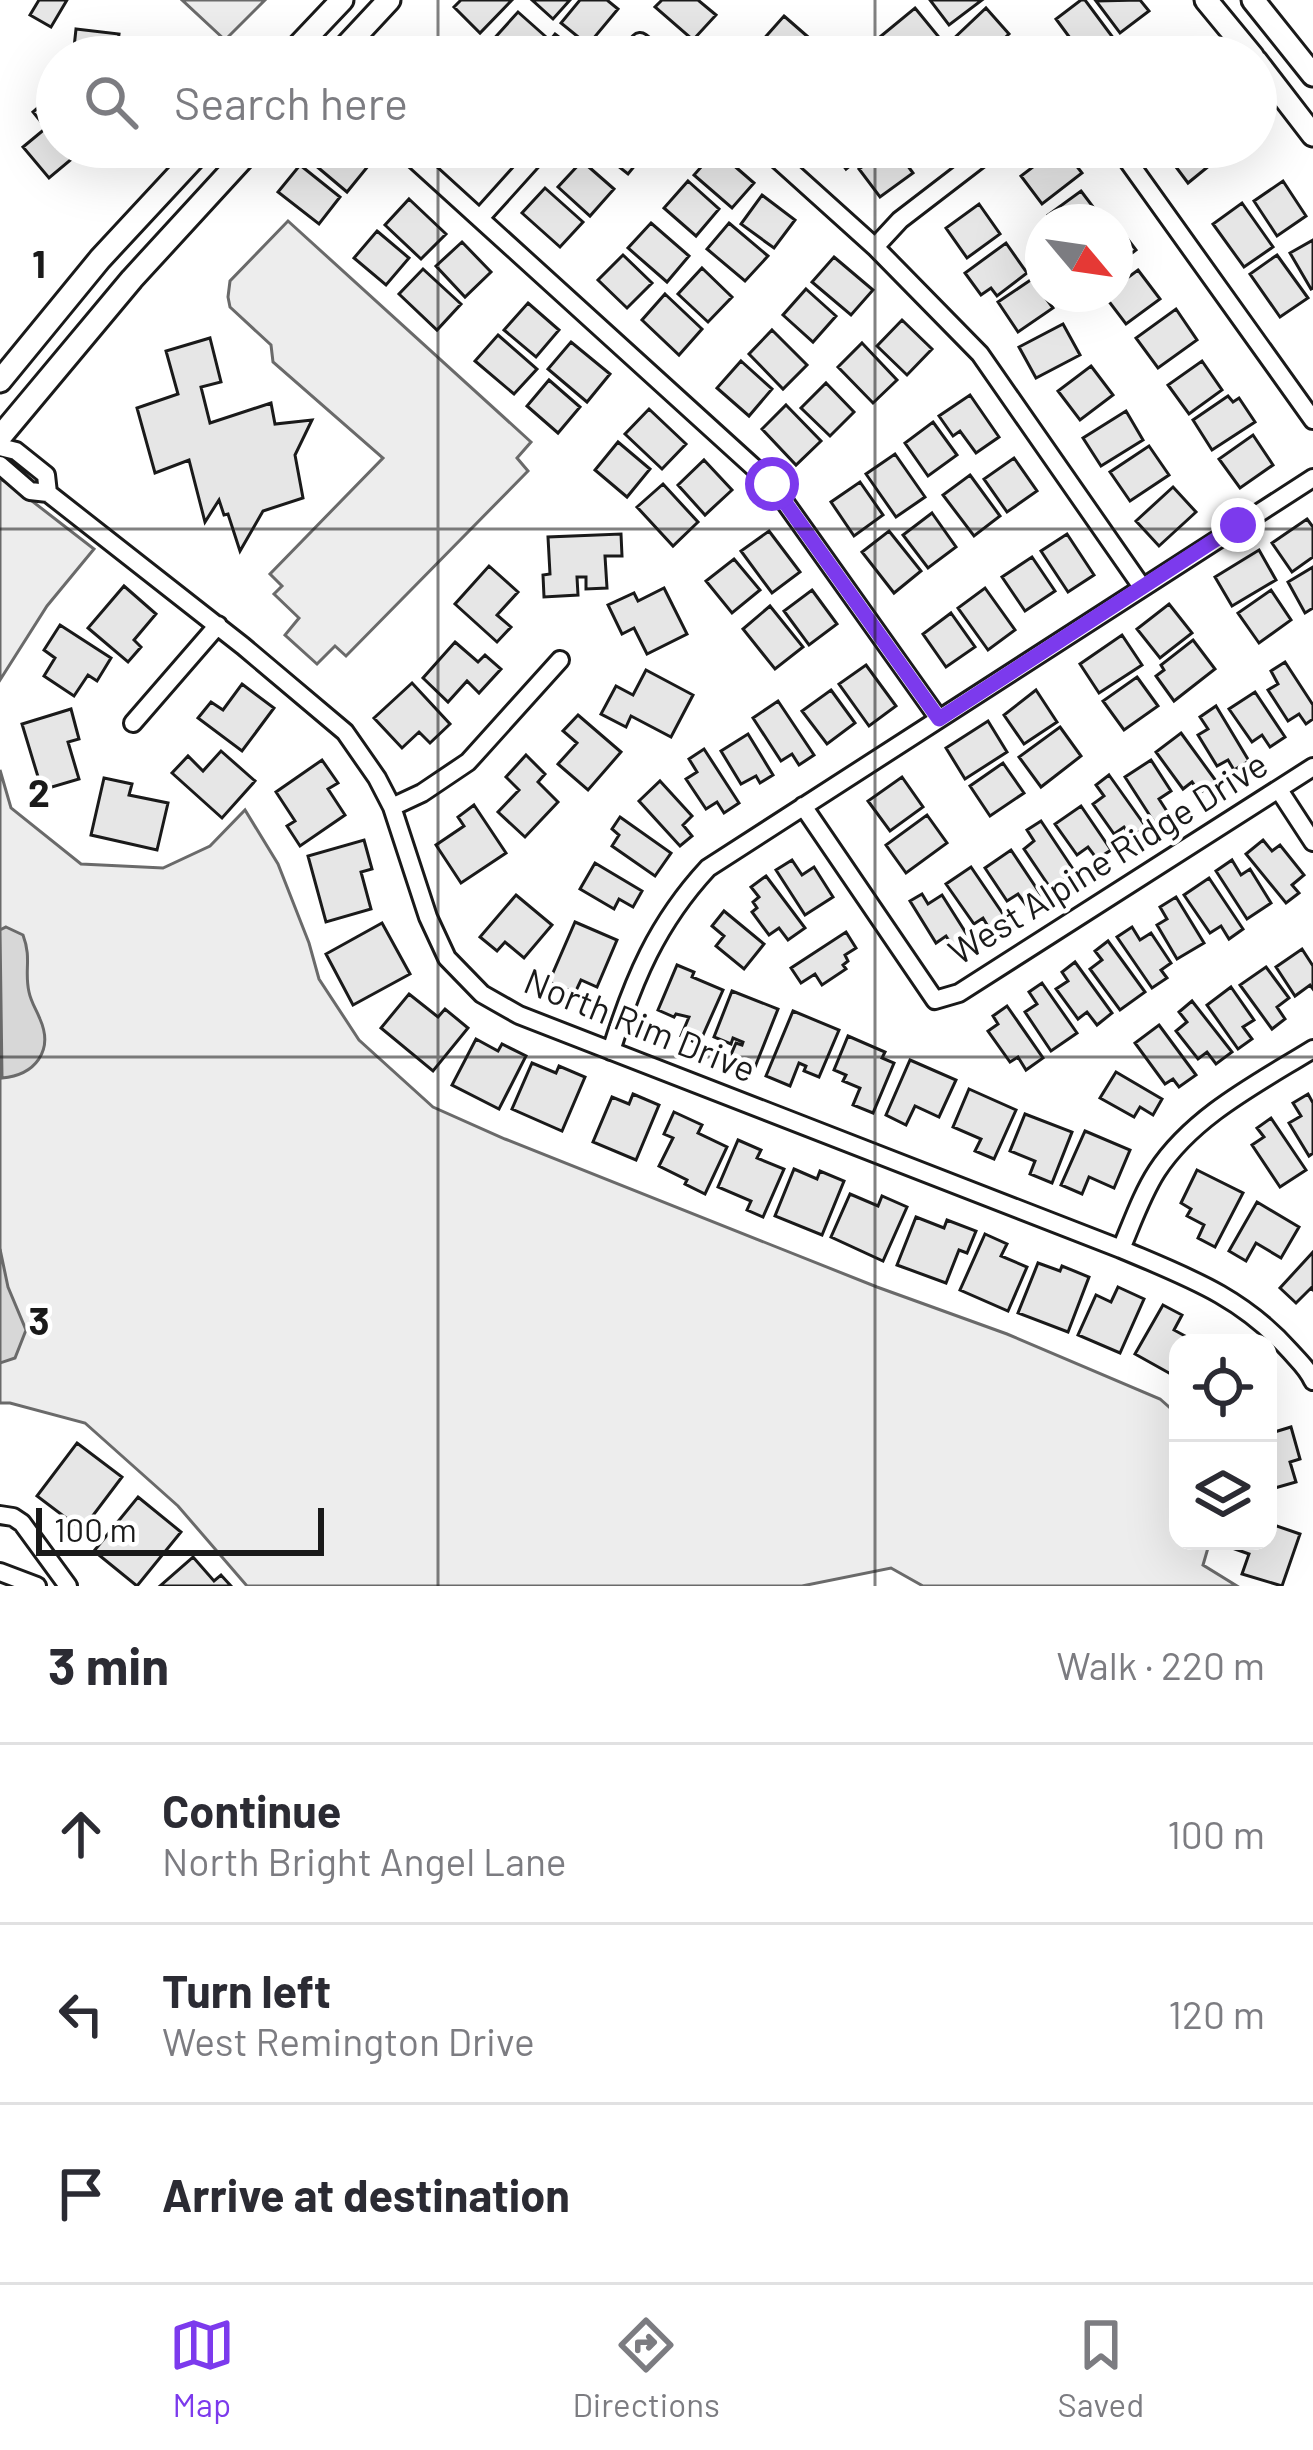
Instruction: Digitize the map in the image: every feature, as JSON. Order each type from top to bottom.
[{"type":"street","points":[[311,36],[342,0]]},
{"type":"street","points":[[356,36],[389,0]]},
{"type":"street","points":[[1206,0],[1235,36]]},
{"type":"street","points":[[1253,0],[1313,75]]},
{"type":"street","points":[[1277,89],[1313,135]]},
{"type":"street","points":[[0,381],[100,259],[184,168]]},
{"type":"street","points":[[0,436],[131,279],[234,168]]},
{"type":"street","points":[[424,168],[772,484],[939,719]]},
{"type":"street","points":[[480,218],[525,168]]},
{"type":"street","points":[[787,168],[980,354],[1142,586]]},
{"type":"street","points":[[875,248],[899,220],[967,168]]},
{"type":"street","points":[[1133,168],[1313,420]]},
{"type":"street","name":"North Rim Drive","points":[[0,447],[16,451],[46,475],[48,493]]},
{"type":"street","name":"North Rim Drive","points":[[0,465],[30,490],[48,493],[218,625],[345,732],[392,807],[428,917],[447,958],[482,994],[519,1015],[1121,1249],[1233,1300],[1312,1373]]},
{"type":"street","points":[[611,1051],[649,951],[680,897],[708,868],[1313,478]]},
{"type":"street","points":[[133,723],[218,625]]},
{"type":"street","points":[[392,807],[422,794],[468,762],[560,660]]},
{"type":"street","name":"West Alpine Ridge Drive","points":[[803,806],[934,1000],[959,992],[1313,767]]},
{"type":"street","points":[[1279,790],[1313,842]]},
{"type":"street","points":[[1121,1249],[1154,1175],[1171,1151],[1225,1106],[1313,1049]]},
{"type":"street","points":[[0,1515],[22,1523],[68,1586]]},
{"type":"street","points":[[0,1572],[37,1586]]},
{"type":"shaded area","points":[[182,0],[265,0],[229,36],[221,36]]},
{"type":"shaded area","points":[[288,221],[531,442],[517,458],[528,471],[346,656],[335,646],[317,664],[285,635],[299,618],[274,594],[282,586],[270,574],[383,458],[273,362],[271,345],[230,307],[230,281]]},
{"type":"shaded area","points":[[0,479],[94,549],[47,606],[0,680]]},
{"type":"shaded area","points":[[0,770],[11,808],[81,864],[163,868],[210,846],[245,810],[278,864],[319,979],[359,1040],[433,1107],[1160,1399],[1169,1407],[1169,1550],[1207,1550],[1203,1565],[1237,1586],[923,1586],[891,1568],[802,1586],[247,1586],[178,1506],[85,1423],[0,1403]]},
{"type":"shaded area","points":[[6,927],[23,935],[29,992],[45,1041],[32,1066],[2,1078],[0,930]]},
{"type":"shaded area","points":[[0,1249],[8,1287],[26,1330],[15,1358],[0,1363]]},
{"type":"building","points":[[39,0],[67,0],[51,27],[30,15]]},
{"type":"building","points":[[461,0],[512,0],[480,33],[454,7]]},
{"type":"building","points":[[532,0],[570,0],[553,19]]},
{"type":"building","points":[[580,0],[607,0],[618,9],[596,36],[577,36],[561,23]]},
{"type":"building","points":[[662,0],[698,0],[716,15],[697,36],[688,36],[655,7]]},
{"type":"building","points":[[930,0],[982,0],[949,25]]},
{"type":"building","points":[[1085,0],[1112,36],[1069,36],[1056,19]]},
{"type":"building","points":[[1140,0],[1149,11],[1120,33],[1096,1]]},
{"type":"building","points":[[915,8],[938,36],[881,36]]},
{"type":"building","points":[[986,8],[1009,34],[1007,36],[956,36]]},
{"type":"building","points":[[518,12],[545,36],[496,36]]},
{"type":"building","points":[[784,16],[807,36],[766,36]]},
{"type":"building","points":[[76,29],[119,34],[119,36],[75,36]]},
{"type":"building","points":[[36,136],[36,162],[23,147]]},
{"type":"building","points":[[41,168],[61,168],[49,178]]},
{"type":"building","points":[[298,168],[304,168],[340,197],[319,224],[278,192]]},
{"type":"building","points":[[319,168],[367,168],[347,192]]},
{"type":"building","points":[[576,168],[590,168],[614,189],[590,216],[558,187]]},
{"type":"building","points":[[700,168],[737,168],[754,183],[732,208],[694,175]]},
{"type":"building","points":[[909,168],[913,173],[880,197],[859,169]]},
{"type":"building","points":[[1031,168],[1078,168],[1082,173],[1042,204],[1021,176]]},
{"type":"building","points":[[1177,168],[1206,168],[1188,183]]},
{"type":"building","points":[[688,181],[719,209],[696,236],[664,208]]},
{"type":"building","points":[[1283,181],[1306,216],[1277,236],[1254,201]]},
{"type":"building","points":[[545,188],[583,222],[560,247],[522,213]]},
{"type":"building","points":[[1081,191],[1091,204],[1063,204]]},
{"type":"building","points":[[762,195],[795,220],[774,248],[741,224]]},
{"type":"building","points":[[409,199],[446,234],[421,259],[385,225]]},
{"type":"building","points":[[1242,203],[1273,247],[1244,267],[1213,224]]},
{"type":"building","points":[[979,204],[1000,234],[967,258],[946,228]]},
{"type":"building","points":[[651,223],[689,256],[667,282],[628,248]]},
{"type":"building","points":[[729,223],[768,256],[745,281],[707,249]]},
{"type":"building","points":[[377,231],[409,258],[386,285],[354,258]]},
{"type":"building","points":[[1313,240],[1313,288],[1311,289],[1290,253]]},
{"type":"building","points":[[462,242],[491,272],[465,297],[436,266]]},
{"type":"building","points":[[1006,243],[1025,270],[997,296],[991,288],[981,295],[965,273]]},
{"type":"building","points":[[623,255],[652,283],[627,308],[598,280]]},
{"type":"building","points":[[1277,255],[1308,298],[1280,317],[1250,274]]},
{"type":"building","points":[[834,257],[873,290],[851,315],[812,282]]},
{"type":"building","points":[[702,268],[732,297],[708,322],[678,294]]},
{"type":"building","points":[[423,269],[461,304],[437,330],[399,294]]},
{"type":"building","points":[[1138,270],[1160,299],[1126,324],[1117,312],[1133,312],[1133,274]]},
{"type":"building","points":[[1025,284],[1025,312],[1047,312],[1018,332],[998,302]]},
{"type":"building","points":[[806,289],[836,316],[813,342],[783,315]]},
{"type":"building","points":[[665,294],[702,329],[679,355],[642,320]]},
{"type":"building","points":[[528,303],[559,330],[536,357],[504,330]]},
{"type":"building","points":[[1176,309],[1197,340],[1158,368],[1136,338]]},
{"type":"building","points":[[902,320],[932,349],[907,375],[877,346]]},
{"type":"building","points":[[1063,324],[1080,355],[1036,378],[1019,347]]},
{"type":"building","points":[[772,330],[807,365],[783,389],[749,354]]},
{"type":"building","points":[[498,335],[537,369],[514,394],[475,361]]},
{"type":"building","points":[[210,338],[221,382],[201,387],[210,423],[271,403],[275,424],[312,420],[295,455],[303,498],[263,511],[240,551],[219,500],[205,522],[189,460],[155,473],[137,408],[178,394],[166,351]]},
{"type":"building","points":[[571,342],[610,374],[587,402],[548,369]]},
{"type":"building","points":[[862,343],[897,380],[873,403],[838,367]]},
{"type":"building","points":[[741,361],[772,389],[749,416],[717,388]]},
{"type":"building","points":[[1202,361],[1222,390],[1189,414],[1168,385]]},
{"type":"building","points":[[1091,366],[1113,395],[1080,420],[1058,391]]},
{"type":"building","points":[[549,380],[580,407],[558,433],[527,406]]},
{"type":"building","points":[[826,383],[854,412],[830,436],[801,408]]},
{"type":"building","points":[[970,395],[999,437],[976,453],[960,431],[953,436],[939,416]]},
{"type":"building","points":[[1228,396],[1233,402],[1239,398],[1255,422],[1212,450],[1193,420]]},
{"type":"building","points":[[786,405],[821,441],[796,465],[762,429]]},
{"type":"building","points":[[649,409],[686,444],[662,469],[625,434]]},
{"type":"building","points":[[1126,411],[1143,440],[1101,466],[1083,438]]},
{"type":"building","points":[[933,422],[957,455],[928,476],[905,443]]},
{"type":"building","points":[[1253,435],[1273,465],[1240,488],[1219,459]]},
{"type":"building","points":[[618,442],[650,469],[627,497],[595,470]]},
{"type":"building","points":[[1149,446],[1169,475],[1130,501],[1110,472]]},
{"type":"building","points":[[895,454],[925,497],[896,517],[866,474]]},
{"type":"building","points":[[1014,458],[1037,491],[1007,512],[984,479]]},
{"type":"building","points":[[704,460],[732,490],[705,515],[678,485]]},
{"type":"building","points":[[970,475],[1000,516],[974,536],[943,495]]},
{"type":"building","points":[[860,482],[883,515],[854,536],[831,502]]},
{"type":"building","points":[[663,484],[698,522],[673,546],[637,507]]},
{"type":"building","points":[[1173,487],[1196,512],[1159,546],[1136,521]]},
{"type":"building","points":[[932,513],[956,547],[928,568],[903,535]]},
{"type":"building","points":[[1307,519],[1313,527],[1313,557],[1292,572],[1272,543]]},
{"type":"building","points":[[769,531],[800,572],[772,593],[741,551]]},
{"type":"building","points":[[889,531],[921,571],[894,593],[862,552]]},
{"type":"building","points":[[621,534],[622,556],[605,556],[607,588],[586,589],[586,577],[577,577],[578,595],[544,597],[543,575],[550,574],[548,537]]},
{"type":"building","points":[[1067,534],[1094,575],[1068,592],[1041,551]]},
{"type":"building","points":[[1259,550],[1276,580],[1232,606],[1215,577]]},
{"type":"building","points":[[1032,557],[1055,591],[1025,611],[1002,577]]},
{"type":"building","points":[[734,559],[760,590],[732,613],[706,581]]},
{"type":"building","points":[[489,566],[518,592],[497,615],[511,627],[497,642],[455,604]]},
{"type":"building","points":[[1313,567],[1313,608],[1305,613],[1288,582]]},
{"type":"building","points":[[124,586],[156,614],[134,640],[141,647],[128,662],[88,628]]},
{"type":"building","points":[[664,588],[687,634],[647,654],[634,628],[622,634],[608,605],[634,593],[638,601]]},
{"type":"building","points":[[985,588],[1015,630],[988,650],[958,608]]},
{"type":"building","points":[[812,590],[837,624],[809,645],[784,611]]},
{"type":"building","points":[[1271,590],[1291,620],[1259,643],[1238,613]]},
{"type":"building","points":[[1169,604],[1192,633],[1160,658],[1137,629]]},
{"type":"building","points":[[770,606],[803,647],[775,669],[743,629]]},
{"type":"building","points":[[951,613],[975,647],[946,667],[923,634]]},
{"type":"building","points":[[60,625],[111,658],[97,681],[88,675],[74,696],[44,676],[55,658],[44,650]]},
{"type":"building","points":[[1122,635],[1142,665],[1099,693],[1080,664]]},
{"type":"building","points":[[1193,640],[1215,669],[1174,701],[1156,676],[1164,670],[1161,665]]},
{"type":"building","points":[[455,642],[478,662],[485,655],[501,669],[479,693],[467,681],[448,702],[423,678]]},
{"type":"building","points":[[1285,662],[1313,705],[1313,719],[1306,724],[1299,714],[1288,721],[1268,690],[1278,684],[1271,671]]},
{"type":"building","points":[[866,665],[896,706],[869,726],[839,684]]},
{"type":"building","points":[[646,670],[693,695],[671,737],[631,716],[626,727],[601,714],[616,686],[633,695]]},
{"type":"building","points":[[1137,677],[1158,706],[1124,730],[1103,701]]},
{"type":"building","points":[[412,683],[450,724],[430,743],[419,732],[402,748],[374,718]]},
{"type":"building","points":[[242,684],[274,708],[242,751],[198,718],[211,702],[223,710]]},
{"type":"building","points":[[831,690],[855,723],[827,744],[802,711]]},
{"type":"building","points":[[1036,690],[1057,722],[1024,744],[1004,715]]},
{"type":"building","points":[[1255,692],[1285,737],[1270,747],[1262,735],[1252,742],[1229,709]]},
{"type":"building","points":[[778,701],[814,755],[799,765],[792,754],[781,761],[753,718]]},
{"type":"building","points":[[1216,706],[1249,761],[1234,770],[1228,760],[1217,766],[1198,735],[1208,729],[1200,717]]},
{"type":"building","points":[[71,709],[79,739],[68,742],[79,779],[42,790],[22,724]]},
{"type":"building","points":[[578,715],[621,752],[588,790],[558,764],[577,743],[563,731]]},
{"type":"building","points":[[988,721],[1007,752],[965,779],[946,748]]},
{"type":"building","points":[[1060,727],[1081,756],[1041,787],[1019,757]]},
{"type":"building","points":[[1181,733],[1216,781],[1200,793],[1192,782],[1183,789],[1156,752]]},
{"type":"building","points":[[748,734],[773,775],[760,783],[756,776],[741,784],[721,751]]},
{"type":"building","points":[[704,749],[739,803],[724,813],[717,802],[706,809],[686,779],[697,772],[689,759]]},
{"type":"building","points":[[221,751],[255,781],[222,818],[172,773],[188,756],[203,771]]},
{"type":"building","points":[[526,755],[545,774],[538,782],[558,802],[525,837],[498,812],[519,790],[506,777]]},
{"type":"building","points":[[322,760],[338,783],[328,789],[345,815],[300,846],[287,826],[295,821],[276,792]]},
{"type":"building","points":[[1151,760],[1171,791],[1159,799],[1168,813],[1154,822],[1125,777]]},
{"type":"building","points":[[1003,763],[1024,793],[990,816],[970,786]]},
{"type":"building","points":[[1109,775],[1146,827],[1131,837],[1124,827],[1114,834],[1093,804],[1104,796],[1096,785]]},
{"type":"building","points":[[902,777],[923,807],[890,831],[868,801]]},
{"type":"building","points":[[104,778],[132,784],[129,795],[168,803],[157,850],[91,835]]},
{"type":"building","points":[[660,781],[692,816],[683,825],[692,836],[680,846],[639,801]]},
{"type":"building","points":[[474,805],[506,853],[461,883],[436,845],[464,826],[458,817]]},
{"type":"building","points":[[1081,806],[1111,850],[1097,859],[1088,847],[1077,855],[1055,824]]},
{"type":"building","points":[[927,815],[947,843],[906,873],[886,845]]},
{"type":"building","points":[[620,817],[671,853],[655,876],[612,846],[619,835],[612,829]]},
{"type":"building","points":[[1041,821],[1075,872],[1051,889],[1024,849],[1034,841],[1027,830]]},
{"type":"building","points":[[364,840],[372,869],[361,872],[371,909],[326,922],[308,856]]},
{"type":"building","points":[[1263,840],[1272,851],[1280,845],[1304,875],[1292,885],[1299,893],[1286,903],[1246,854]]},
{"type":"building","points":[[1011,850],[1041,895],[1026,905],[1018,894],[1007,901],[985,868]]},
{"type":"building","points":[[792,860],[802,875],[814,867],[833,897],[805,915],[776,870]]},
{"type":"building","points":[[1232,860],[1241,875],[1250,869],[1271,903],[1247,919],[1216,871]]},
{"type":"building","points":[[595,863],[642,891],[633,907],[619,899],[614,909],[580,889]]},
{"type":"building","points":[[971,867],[1005,917],[989,928],[983,918],[974,924],[946,884]]},
{"type":"building","points":[[766,876],[805,928],[788,940],[779,928],[769,935],[752,912],[759,897],[751,887]]},
{"type":"building","points":[[1209,878],[1243,929],[1229,939],[1221,926],[1210,933],[1184,895]]},
{"type":"building","points":[[922,894],[928,904],[942,895],[971,941],[955,950],[946,936],[936,943],[910,901]]},
{"type":"building","points":[[516,895],[552,925],[524,958],[505,942],[497,951],[480,937]]},
{"type":"building","points":[[1176,897],[1204,943],[1177,959],[1157,925],[1167,919],[1160,907]]},
{"type":"building","points":[[724,911],[764,944],[744,969],[716,946],[724,936],[712,926]]},
{"type":"building","points":[[575,922],[617,940],[597,987],[581,980],[575,993],[549,982]]},
{"type":"building","points":[[382,923],[410,974],[353,1005],[326,954]]},
{"type":"building","points":[[1132,927],[1140,940],[1151,933],[1171,963],[1161,970],[1167,978],[1152,988],[1117,937]]},
{"type":"building","points":[[846,932],[856,948],[845,955],[846,969],[822,985],[815,974],[801,983],[791,968]]},
{"type":"building","points":[[1108,941],[1145,992],[1120,1010],[1090,969],[1102,960],[1095,951]]},
{"type":"building","points":[[1302,949],[1313,966],[1313,989],[1310,985],[1295,996],[1276,967]]},
{"type":"building","points":[[1075,962],[1112,1013],[1097,1025],[1087,1012],[1078,1019],[1056,989],[1068,981],[1062,972]]},
{"type":"building","points":[[677,965],[723,990],[699,1044],[681,1036],[689,1017],[658,1010]]},
{"type":"building","points":[[1266,967],[1289,998],[1277,1007],[1285,1019],[1272,1029],[1240,985]]},
{"type":"building","points":[[1042,983],[1077,1033],[1051,1051],[1025,1012],[1037,1004],[1029,992]]},
{"type":"building","points":[[1231,987],[1254,1020],[1243,1027],[1252,1039],[1238,1049],[1207,1005]]},
{"type":"building","points":[[732,991],[778,1009],[755,1067],[730,1057],[736,1043],[743,1042],[733,1038],[731,1044],[714,1037]]},
{"type":"building","points":[[409,994],[438,1017],[445,1009],[468,1028],[433,1071],[381,1028]]},
{"type":"building","points":[[1192,1001],[1232,1052],[1216,1064],[1207,1052],[1198,1059],[1176,1031],[1187,1022],[1179,1012]]},
{"type":"building","points":[[1007,1006],[1043,1058],[1026,1070],[1018,1057],[1010,1062],[988,1031],[998,1024],[993,1016]]},
{"type":"building","points":[[793,1011],[839,1030],[819,1077],[804,1071],[806,1066],[799,1063],[790,1086],[766,1076]]},
{"type":"building","points":[[1159,1025],[1196,1075],[1179,1087],[1173,1079],[1165,1084],[1135,1043]]},
{"type":"building","points":[[848,1036],[885,1052],[882,1058],[894,1063],[873,1113],[853,1105],[860,1088],[843,1081],[846,1075],[834,1070]]},
{"type":"building","points":[[476,1039],[498,1051],[502,1044],[526,1056],[499,1109],[452,1085]]},
{"type":"building","points":[[910,1060],[956,1080],[939,1117],[915,1106],[906,1125],[886,1115]]},
{"type":"building","points":[[532,1063],[556,1073],[559,1066],[585,1077],[562,1131],[512,1109]]},
{"type":"building","points":[[1116,1072],[1162,1099],[1153,1115],[1140,1107],[1134,1117],[1100,1098]]},
{"type":"building","points":[[969,1089],[1016,1110],[994,1159],[975,1151],[981,1139],[953,1127]]},
{"type":"building","points":[[633,1094],[659,1105],[636,1160],[593,1142],[612,1097],[629,1104]]},
{"type":"building","points":[[1308,1094],[1313,1103],[1313,1153],[1309,1156],[1289,1123],[1301,1116],[1293,1103]]},
{"type":"building","points":[[674,1112],[702,1125],[698,1133],[727,1147],[705,1194],[659,1166],[673,1138],[664,1134]]},
{"type":"building","points":[[1025,1114],[1072,1132],[1052,1183],[1030,1174],[1035,1161],[1010,1151]]},
{"type":"building","points":[[1271,1118],[1306,1170],[1280,1187],[1252,1145],[1264,1137],[1257,1128]]},
{"type":"building","points":[[1085,1131],[1130,1150],[1114,1188],[1089,1177],[1082,1194],[1061,1185]]},
{"type":"building","points":[[738,1140],[761,1150],[757,1158],[784,1169],[763,1217],[747,1210],[751,1201],[718,1187]]},
{"type":"building","points":[[794,1169],[817,1179],[820,1171],[844,1181],[822,1235],[775,1216]]},
{"type":"building","points":[[1197,1170],[1243,1193],[1215,1247],[1198,1238],[1204,1225],[1187,1216],[1191,1209],[1181,1203]]},
{"type":"building","points":[[850,1194],[878,1206],[882,1196],[907,1207],[883,1261],[831,1237]]},
{"type":"building","points":[[1257,1202],[1299,1227],[1281,1258],[1256,1243],[1246,1261],[1229,1251]]},
{"type":"building","points":[[916,1217],[944,1228],[947,1220],[976,1231],[967,1253],[959,1250],[946,1283],[897,1265]]},
{"type":"building","points":[[985,1234],[1007,1244],[1001,1256],[1027,1267],[1008,1311],[960,1290]]},
{"type":"building","points":[[1313,1252],[1313,1290],[1296,1303],[1280,1288]]},
{"type":"building","points":[[1038,1263],[1089,1277],[1068,1332],[1018,1313]]},
{"type":"building","points":[[1118,1287],[1144,1299],[1120,1353],[1078,1335],[1096,1295],[1111,1302]]},
{"type":"building","points":[[1163,1305],[1182,1315],[1174,1330],[1181,1334],[1169,1334],[1169,1373],[1135,1354]]},
{"type":"building","points":[[1291,1427],[1300,1459],[1290,1462],[1296,1482],[1277,1487],[1277,1442],[1277,1431]]},
{"type":"building","points":[[77,1443],[122,1477],[82,1530],[37,1496]]},
{"type":"building","points":[[138,1497],[181,1532],[137,1586],[94,1551]]},
{"type":"building","points":[[1277,1526],[1300,1534],[1282,1586],[1242,1574],[1249,1554],[1238,1550],[1277,1550]]},
{"type":"building","points":[[193,1557],[214,1581],[221,1575],[231,1586],[160,1586]]},
{"type":"route","points":[[772,484],[939,719],[1238,525]]}]
